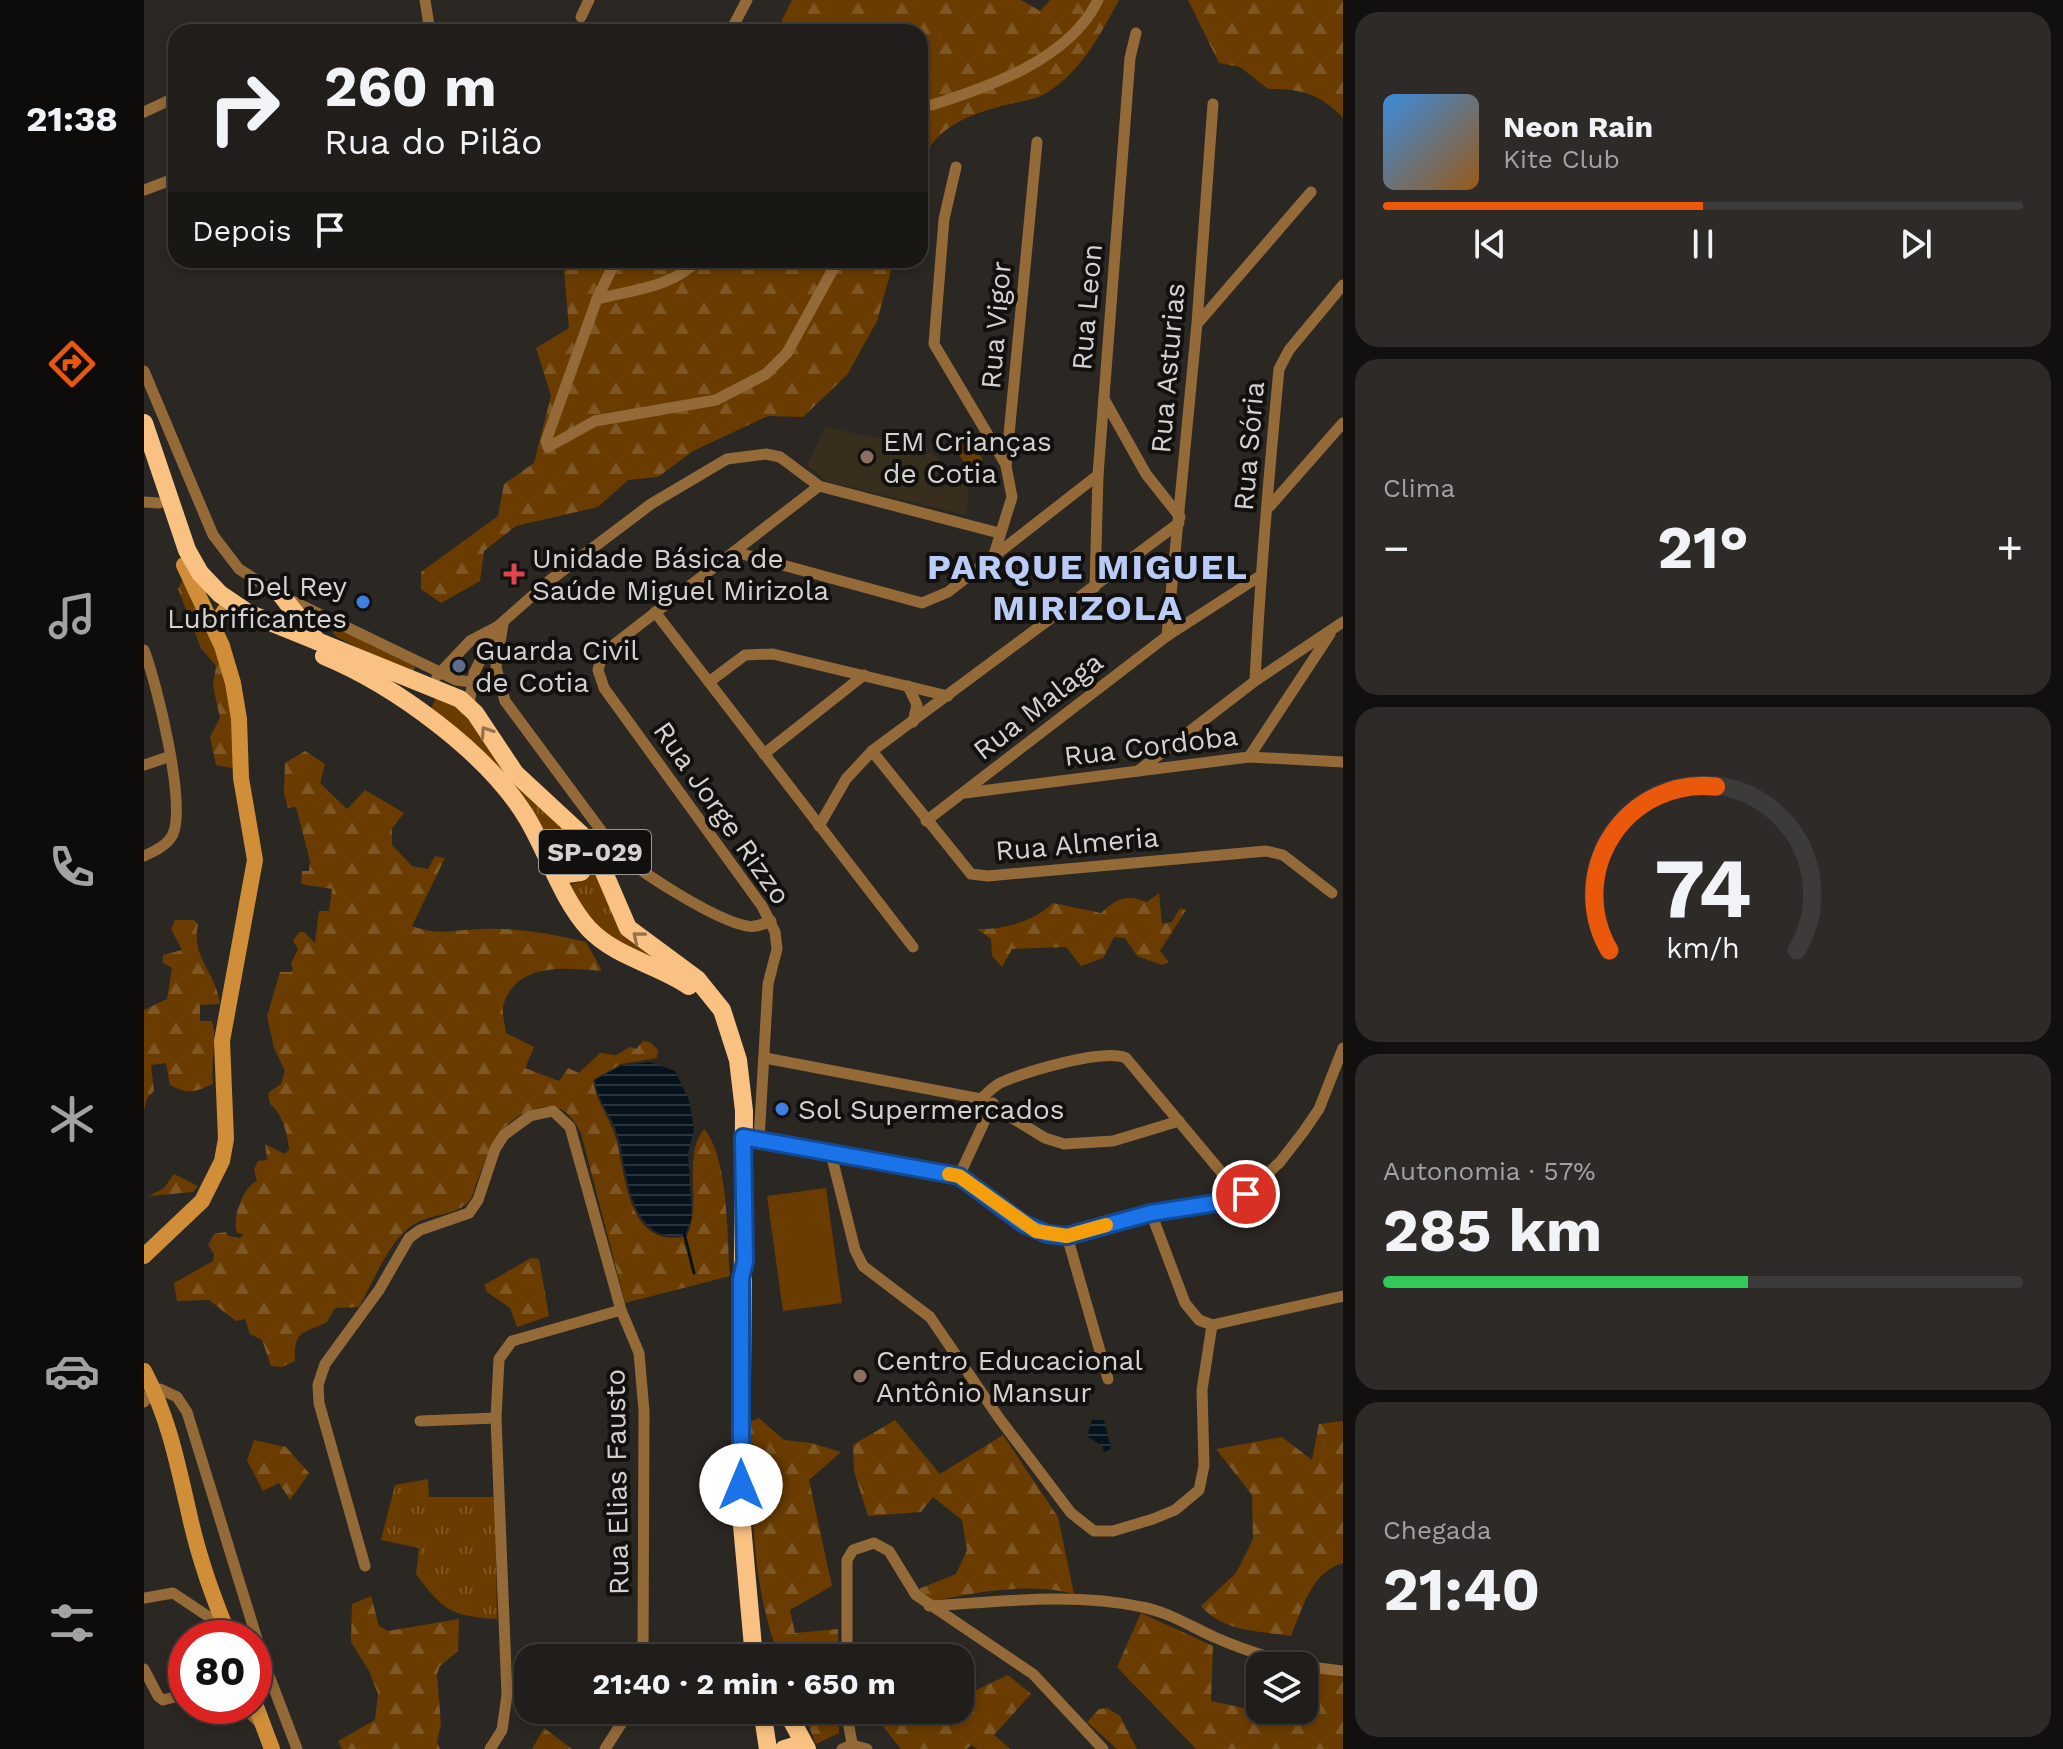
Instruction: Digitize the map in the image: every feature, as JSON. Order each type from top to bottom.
[{"type":"highway","name":"SP-029","points":[[144,423],[187,550],[210,584],[238,608],[317,641],[436,678],[469,705],[515,773],[570,822],[597,856],[628,928],[697,979],[722,1010],[740,1071],[751,1138],[745,1261],[741,1279],[741,1514],[752,1644]]},
{"type":"highway","points":[[144,442],[162,483]]},
{"type":"highway","name":"SP-029","points":[[144,470],[151,502],[184,565],[225,610],[361,673],[472,753],[523,811],[575,908],[602,941],[688,985],[715,1015],[728,1057],[732,1083],[737,1262],[741,1279]]},
{"type":"highway","points":[[282,596],[317,641]]},
{"type":"highway","points":[[428,719],[425,702],[436,678]]},
{"type":"highway","name":"SP-029","points":[[553,867],[574,874],[586,868],[587,853],[570,822]]},
{"type":"highway","name":"SP-029","points":[[750,1630],[756,1644]]},
{"type":"highway","points":[[764,1724],[768,1749]]},
{"type":"highway","points":[[793,1724],[806,1749]]},
{"type":"highway","points":[[784,1749],[794,1746],[806,1749]]},
{"type":"main road","points":[[144,1256],[202,1201],[216,1177],[226,1139],[222,1041],[255,860],[241,778],[236,696],[213,627],[184,565]]},
{"type":"main road","points":[[213,627],[225,610]]},
{"type":"main road","points":[[144,1371],[149,1396],[181,1464],[189,1514],[224,1620]]},
{"type":"main road","points":[[264,1726],[272,1749]]},
{"type":"street","points":[[425,0],[429,24]]},
{"type":"street","points":[[581,17],[589,0]]},
{"type":"street","points":[[734,24],[747,0]]},
{"type":"street","points":[[928,103],[936,104],[1025,70],[1042,60],[1084,21],[1098,0]]},
{"type":"street","name":"Rua Leon","points":[[1095,587],[1098,475],[1130,58],[1136,33]]},
{"type":"street","points":[[144,112],[168,101]]},
{"type":"street","name":"Rua Asturias","points":[[1167,636],[1197,323],[1213,104]]},
{"type":"street","name":"Rua Vigor","points":[[993,558],[1012,497],[1006,466],[1037,142]]},
{"type":"street","points":[[956,167],[944,219],[934,344],[1006,466]]},
{"type":"street","points":[[144,190],[168,181]]},
{"type":"street","points":[[1197,323],[1311,192]]},
{"type":"street","points":[[612,268],[597,299],[546,441],[548,447],[555,446],[586,425],[606,418],[716,400],[766,374],[787,353],[834,268]]},
{"type":"street","points":[[597,299],[666,282],[690,268]]},
{"type":"street","name":"Rua Sória","points":[[1255,681],[1260,576],[1269,507],[1279,369],[1289,350],[1343,285]]},
{"type":"street","points":[[144,371],[213,535],[239,569],[282,596],[436,678],[471,682]]},
{"type":"street","points":[[819,826],[846,779],[872,751],[1095,587],[1179,520],[1146,474],[1104,398]]},
{"type":"street","points":[[1269,507],[1343,423]]},
{"type":"street","points":[[1328,441],[1343,443]]},
{"type":"street","points":[[436,678],[457,652],[501,623],[651,504],[727,459],[766,454],[780,457],[819,486],[999,533]]},
{"type":"street","points":[[735,552],[922,603],[948,592],[1098,475]]},
{"type":"street","name":"Rua Jorge Rizzo","points":[[751,1138],[765,1058],[768,984],[777,949],[771,921],[599,679],[598,670],[603,653],[819,486]]},
{"type":"street","name":"Rua Malaga","points":[[926,821],[1167,636],[1260,576]]},
{"type":"street","points":[[655,612],[913,947]]},
{"type":"street","points":[[469,705],[471,682],[478,663],[501,623]]},
{"type":"street","points":[[501,623],[496,667],[505,701],[614,848],[633,867],[736,923],[757,926],[771,921]]},
{"type":"street","points":[[1137,772],[1255,681],[1338,626]]},
{"type":"street","points":[[1249,757],[1338,626]]},
{"type":"street","points":[[144,650],[162,708],[176,823],[167,843],[144,856]]},
{"type":"street","points":[[457,652],[478,663]]},
{"type":"street","points":[[709,682],[745,655],[759,653],[948,696]]},
{"type":"street","points":[[764,754],[864,675]]},
{"type":"street","points":[[908,686],[917,705],[913,723]]},
{"type":"street","name":"Rua Almeria","points":[[872,751],[965,868],[978,876],[1266,851],[1283,855],[1332,893]]},
{"type":"street","points":[[144,765],[168,757]]},
{"type":"street","name":"Rua Cordoba","points":[[965,793],[1249,757],[1343,762]]},
{"type":"street","points":[[751,1138],[959,1176],[1036,1231],[1067,1236],[1151,1213],[1216,1203],[1246,1194],[1280,1162],[1319,1109],[1343,1048]]},
{"type":"street","points":[[981,1099],[1003,1082],[1110,1053],[1133,1063],[1222,1173],[1223,1190],[1216,1203]]},
{"type":"street","points":[[765,1058],[981,1099],[993,1103],[1045,1138],[1064,1144],[1113,1141],[1179,1121]]},
{"type":"street","points":[[959,1176],[993,1103]]},
{"type":"street","name":"Rua Elias Fausto","points":[[365,1566],[319,1403],[318,1385],[322,1369],[379,1290],[409,1238],[420,1230],[469,1213],[481,1195],[499,1142],[530,1116],[553,1111],[570,1127],[621,1310],[639,1353],[643,1392],[643,1644]]},
{"type":"street","points":[[831,1154],[855,1250],[863,1266],[930,1317],[999,1418],[1071,1513],[1094,1531],[1113,1531],[1153,1519],[1175,1510],[1199,1490],[1204,1466],[1202,1390],[1212,1325]]},
{"type":"street","points":[[1151,1213],[1190,1313],[1212,1325],[1343,1296]]},
{"type":"street","points":[[1067,1236],[1108,1379]]},
{"type":"street","points":[[490,1749],[502,1730],[507,1695],[496,1418],[499,1359],[506,1345],[518,1338],[621,1310]]},
{"type":"street","points":[[149,1396],[160,1389],[177,1397],[193,1427],[265,1665],[297,1749]]},
{"type":"street","points":[[420,1421],[496,1418]]},
{"type":"street","points":[[847,1644],[846,1572],[853,1550],[862,1545],[882,1546],[906,1584],[928,1606],[1011,1656],[1033,1674],[1103,1749]]},
{"type":"street","points":[[144,1598],[173,1593],[210,1620]]},
{"type":"street","points":[[928,1606],[1093,1601],[1142,1607],[1176,1617],[1215,1637],[1270,1658],[1343,1671]]},
{"type":"street","points":[[144,1669],[163,1700],[168,1699]]},
{"type":"street","points":[[605,1749],[621,1724]]},
{"type":"street","points":[[846,1724],[847,1748],[867,1749]]},
{"type":"shaded area","name":"EM Crianças de Cotia","points":[[825,427],[929,449],[916,469],[930,451],[969,488],[966,515],[829,482],[807,466]]},
{"type":"shaded area","points":[[650,1062],[675,1071],[689,1100],[694,1130],[688,1153],[692,1218],[685,1235],[666,1235],[652,1229],[642,1218],[629,1186],[618,1136],[596,1088],[595,1080],[621,1066]]},
{"type":"shaded area","points":[[1092,1420],[1104,1420],[1111,1449],[1104,1452],[1102,1446],[1087,1436]]},
{"type":"green space","points":[[792,0],[1021,0],[1040,11],[1050,0],[1119,0],[1089,51],[1060,83],[1038,97],[966,118],[943,132],[928,150],[928,24],[782,24]]},
{"type":"green space","points":[[1188,0],[1343,0],[1343,118],[1326,103],[1309,94],[1268,89],[1240,67],[1219,63]]},
{"type":"green space","points":[[564,268],[892,268],[877,321],[847,375],[803,417],[768,416],[693,451],[658,477],[628,480],[598,507],[516,526],[484,551],[480,581],[441,603],[421,589],[421,572],[498,516],[504,484],[534,463],[551,396],[536,348],[569,328]]},
{"type":"green space","points":[[967,435],[983,460],[968,469],[953,445]]},
{"type":"green space","points":[[183,579],[208,625],[231,688],[236,759],[232,768],[216,765],[210,737],[220,718],[213,686],[216,666],[201,648],[178,589]]},
{"type":"green space","points":[[339,627],[415,666],[414,670],[387,663],[337,637],[333,633]]},
{"type":"green space","points":[[436,698],[463,708],[580,845],[582,864],[562,865],[529,809],[431,708]]},
{"type":"green space","points":[[305,751],[325,764],[320,783],[347,809],[365,790],[404,813],[392,828],[392,845],[412,866],[428,869],[435,856],[445,858],[412,926],[438,932],[520,930],[586,942],[602,971],[546,970],[520,980],[504,1003],[506,1033],[534,1047],[525,1068],[559,1081],[568,1068],[579,1073],[600,1053],[616,1055],[630,1047],[636,1049],[643,1041],[650,1042],[658,1050],[657,1058],[621,1064],[593,1080],[616,1138],[627,1190],[641,1221],[652,1232],[667,1237],[687,1236],[693,1208],[694,1152],[704,1129],[712,1142],[722,1178],[730,1276],[625,1303],[581,1133],[565,1112],[547,1107],[526,1112],[499,1134],[469,1201],[452,1212],[424,1219],[408,1229],[391,1248],[359,1307],[335,1308],[327,1322],[302,1334],[296,1342],[295,1361],[282,1367],[271,1366],[262,1340],[250,1334],[245,1319],[236,1321],[209,1300],[177,1301],[174,1283],[213,1261],[214,1254],[208,1245],[214,1234],[225,1232],[241,1238],[243,1234],[237,1233],[236,1227],[237,1212],[247,1190],[257,1181],[254,1169],[258,1161],[267,1160],[265,1144],[285,1154],[289,1149],[284,1125],[270,1104],[268,1093],[281,1084],[285,1071],[274,1048],[267,1016],[280,972],[291,972],[293,969],[291,963],[298,949],[293,941],[299,932],[304,932],[315,943],[319,911],[329,911],[332,889],[301,884],[302,871],[309,871],[310,861],[296,807],[288,808],[284,793],[285,763]]},
{"type":"green space","points":[[596,867],[619,929],[657,960],[600,934],[568,885],[584,881]]},
{"type":"green space","points":[[1159,893],[1162,924],[1172,922],[1180,908],[1186,910],[1160,951],[1169,962],[1162,965],[1137,956],[1125,938],[1114,937],[1103,958],[1081,966],[1066,947],[1012,949],[1002,967],[992,956],[991,939],[977,929],[1018,923],[1037,915],[1053,903],[1101,913],[1122,899],[1147,902]]},
{"type":"green space","points":[[175,920],[194,920],[198,924],[198,947],[218,993],[220,1004],[200,1005],[200,1021],[212,1021],[214,1028],[213,1084],[196,1090],[182,1090],[170,1085],[166,1063],[151,1065],[154,1091],[147,1098],[144,1111],[144,1010],[167,999],[172,968],[163,963],[163,955],[182,950],[171,929]]},
{"type":"green space","points":[[174,1174],[198,1186],[193,1192],[149,1196],[164,1188]]},
{"type":"green space","points":[[826,1188],[842,1303],[783,1311],[767,1196]]},
{"type":"green space","points":[[531,1258],[539,1259],[549,1316],[517,1327],[510,1308],[487,1292],[484,1285]]},
{"type":"green space","points":[[759,1418],[784,1440],[811,1443],[841,1452],[809,1480],[832,1586],[790,1610],[795,1633],[838,1629],[838,1644],[775,1644],[763,1602],[754,1542],[747,1423]]},
{"type":"green space","points":[[895,1420],[940,1474],[1003,1435],[1058,1517],[1074,1594],[1021,1589],[930,1602],[916,1590],[956,1574],[967,1550],[962,1520],[933,1497],[921,1512],[868,1516],[854,1471],[853,1445]]},
{"type":"green space","points":[[1343,1421],[1343,1563],[1323,1574],[1316,1583],[1291,1636],[1242,1629],[1210,1615],[1201,1606],[1236,1573],[1253,1539],[1252,1495],[1216,1449],[1282,1437],[1312,1460],[1319,1424]]},
{"type":"green space","points":[[254,1440],[286,1447],[309,1473],[290,1500],[279,1483],[263,1491],[247,1460]]},
{"type":"green space","points":[[428,1479],[429,1497],[495,1497],[497,1619],[468,1616],[449,1609],[433,1596],[416,1574],[419,1548],[381,1540],[395,1485]]},
{"type":"green space","points":[[371,1596],[379,1626],[388,1631],[459,1619],[458,1651],[440,1666],[437,1674],[441,1724],[437,1742],[440,1749],[342,1749],[338,1741],[375,1720],[378,1694],[369,1671],[351,1642],[352,1604]]},
{"type":"green space","points":[[1141,1613],[1213,1646],[1211,1701],[1246,1708],[1246,1724],[1318,1724],[1318,1673],[1343,1677],[1343,1749],[1196,1749],[1117,1667]]},
{"type":"green space","points":[[1008,1675],[1031,1694],[994,1735],[1010,1749],[977,1749],[972,1745],[966,1749],[901,1749],[881,1724],[974,1724],[974,1691]]},
{"type":"green space","points":[[1107,1708],[1120,1716],[1137,1749],[1117,1749],[1087,1722],[1099,1709]]},
{"type":"green space","points":[[808,1724],[839,1724],[839,1733],[816,1744]]},
{"type":"green space","points":[[544,1728],[572,1749],[532,1749]]},
{"type":"waterway","points":[[684,1233],[694,1273]]},
{"type":"slow traffic","points":[[949,1174],[959,1176],[1036,1231],[1067,1236],[1106,1225]]},
{"type":"place","name":"EM Crianças de Cotia","points":[[867,457]]},
{"type":"place","name":"Unidade Básica de Saúde Miguel Mirizola","points":[[514,574]]},
{"type":"place","name":"Del Rey Lubrificantes","points":[[363,602]]},
{"type":"place","name":"Guarda Civil de Cotia","points":[[459,666]]},
{"type":"place","name":"Sol Supermercados","points":[[782,1109]]},
{"type":"place","name":"Centro Educacional Antônio Mansur","points":[[860,1376]]},
{"type":"district","name":"PARQUE MIGUEL MIRIZOLA","points":[[1088,588]]},
{"type":"route","points":[[741,1485],[741,1279],[745,1261],[743,1137],[959,1176],[1024,1224],[1047,1234],[1067,1236],[1151,1213],[1229,1201],[1246,1194]]}]
